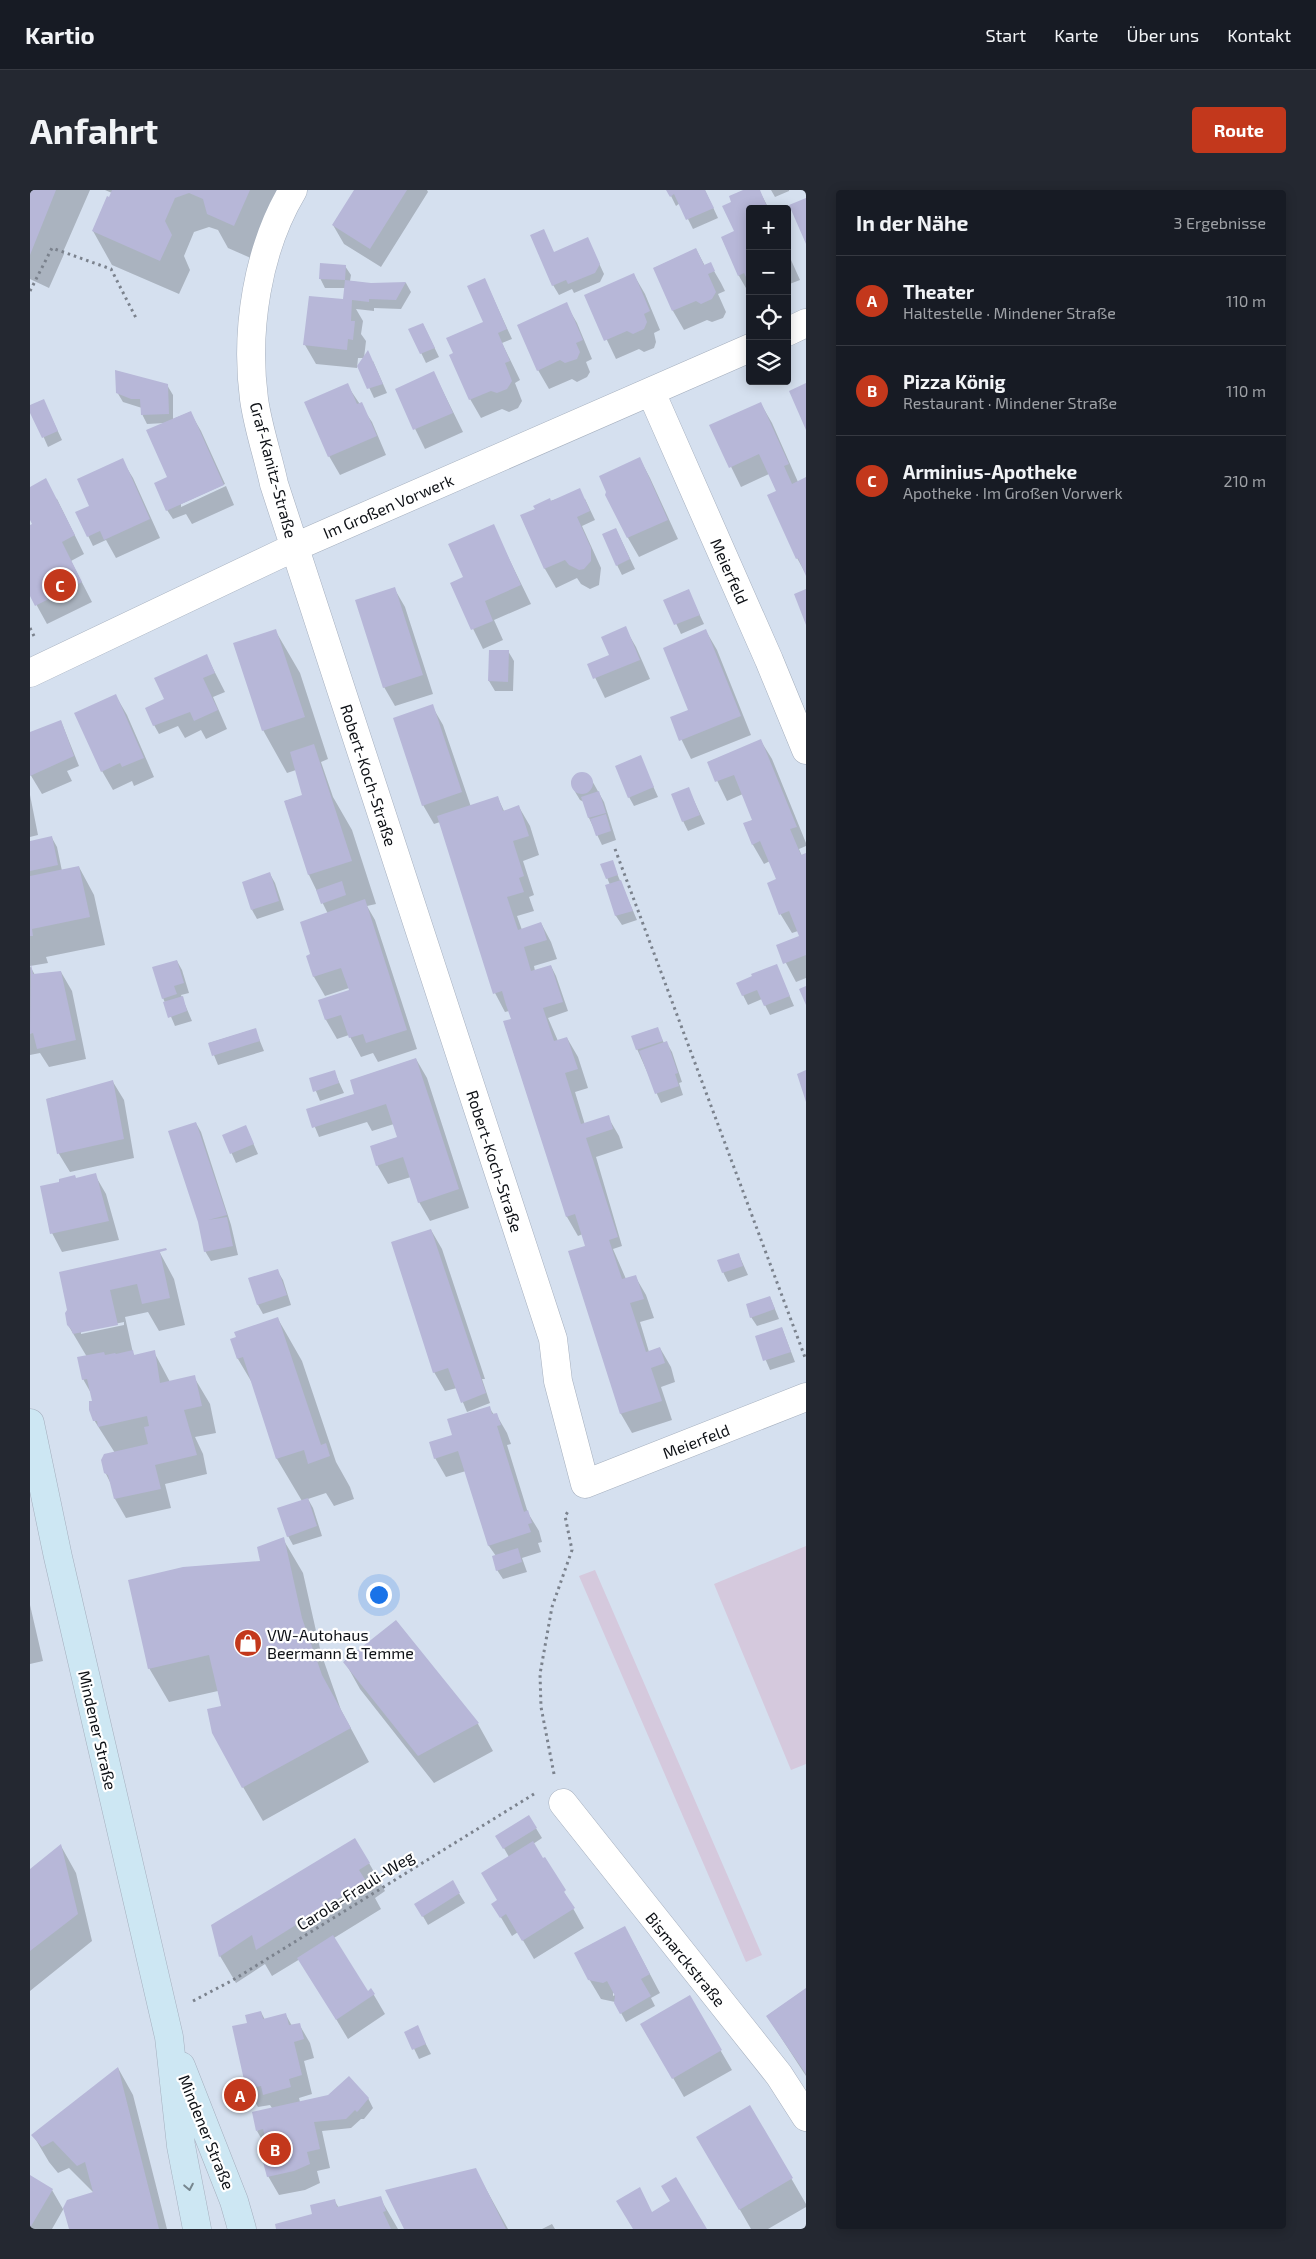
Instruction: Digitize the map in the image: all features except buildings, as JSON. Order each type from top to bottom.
[{"type":"street","name":"Graf-Kanitz-Straße","points":[[293,190],[286,202],[264,256],[255,302],[251,352],[254,400],[274,484],[295,547]]},
{"type":"street","points":[[791,330],[806,323]]},
{"type":"street","name":"Im Großen Vorwerk","points":[[30,673],[295,547],[746,350]]},
{"type":"street","name":"Meierfeld","points":[[651,392],[770,660],[806,750]]},
{"type":"street","name":"Robert-Koch-Straße","points":[[295,547],[553,1339],[558,1381],[585,1484]]},
{"type":"street","name":"Meierfeld","points":[[585,1484],[806,1397]]},
{"type":"street","name":"Mindener Straße","points":[[30,1423],[166,2026],[182,2146],[197,2229]]},
{"type":"street","name":"Bismarckstraße","points":[[559,1792],[779,2076],[806,2118]]},
{"type":"street","name":"Mindener Straße","points":[[166,2026],[234,2201],[242,2229]]},
{"type":"path","points":[[30,291],[52,248],[111,268],[136,318]]},
{"type":"path","points":[[615,849],[806,1360]]},
{"type":"path","points":[[559,1792],[541,1707],[540,1674],[552,1606],[572,1550],[565,1516],[585,1484]]},
{"type":"path","name":"Carola-Frauli-Weg","points":[[166,2026],[233,1980],[538,1791]]},
{"type":"shaded area","points":[[806,1546],[806,1764],[791,1770],[714,1584]]},
{"type":"shaded area","points":[[595,1570],[762,1955],[746,1962],[579,1576]]},
{"type":"place","name":"Arminius-Apotheke","points":[[60,585]]},
{"type":"place","name":"VW-Autohaus Beermann & Temme","points":[[248,1643]]},
{"type":"place","name":"Theater","points":[[240,2095]]},
{"type":"place","name":"Pizza König","points":[[275,2149]]}]
